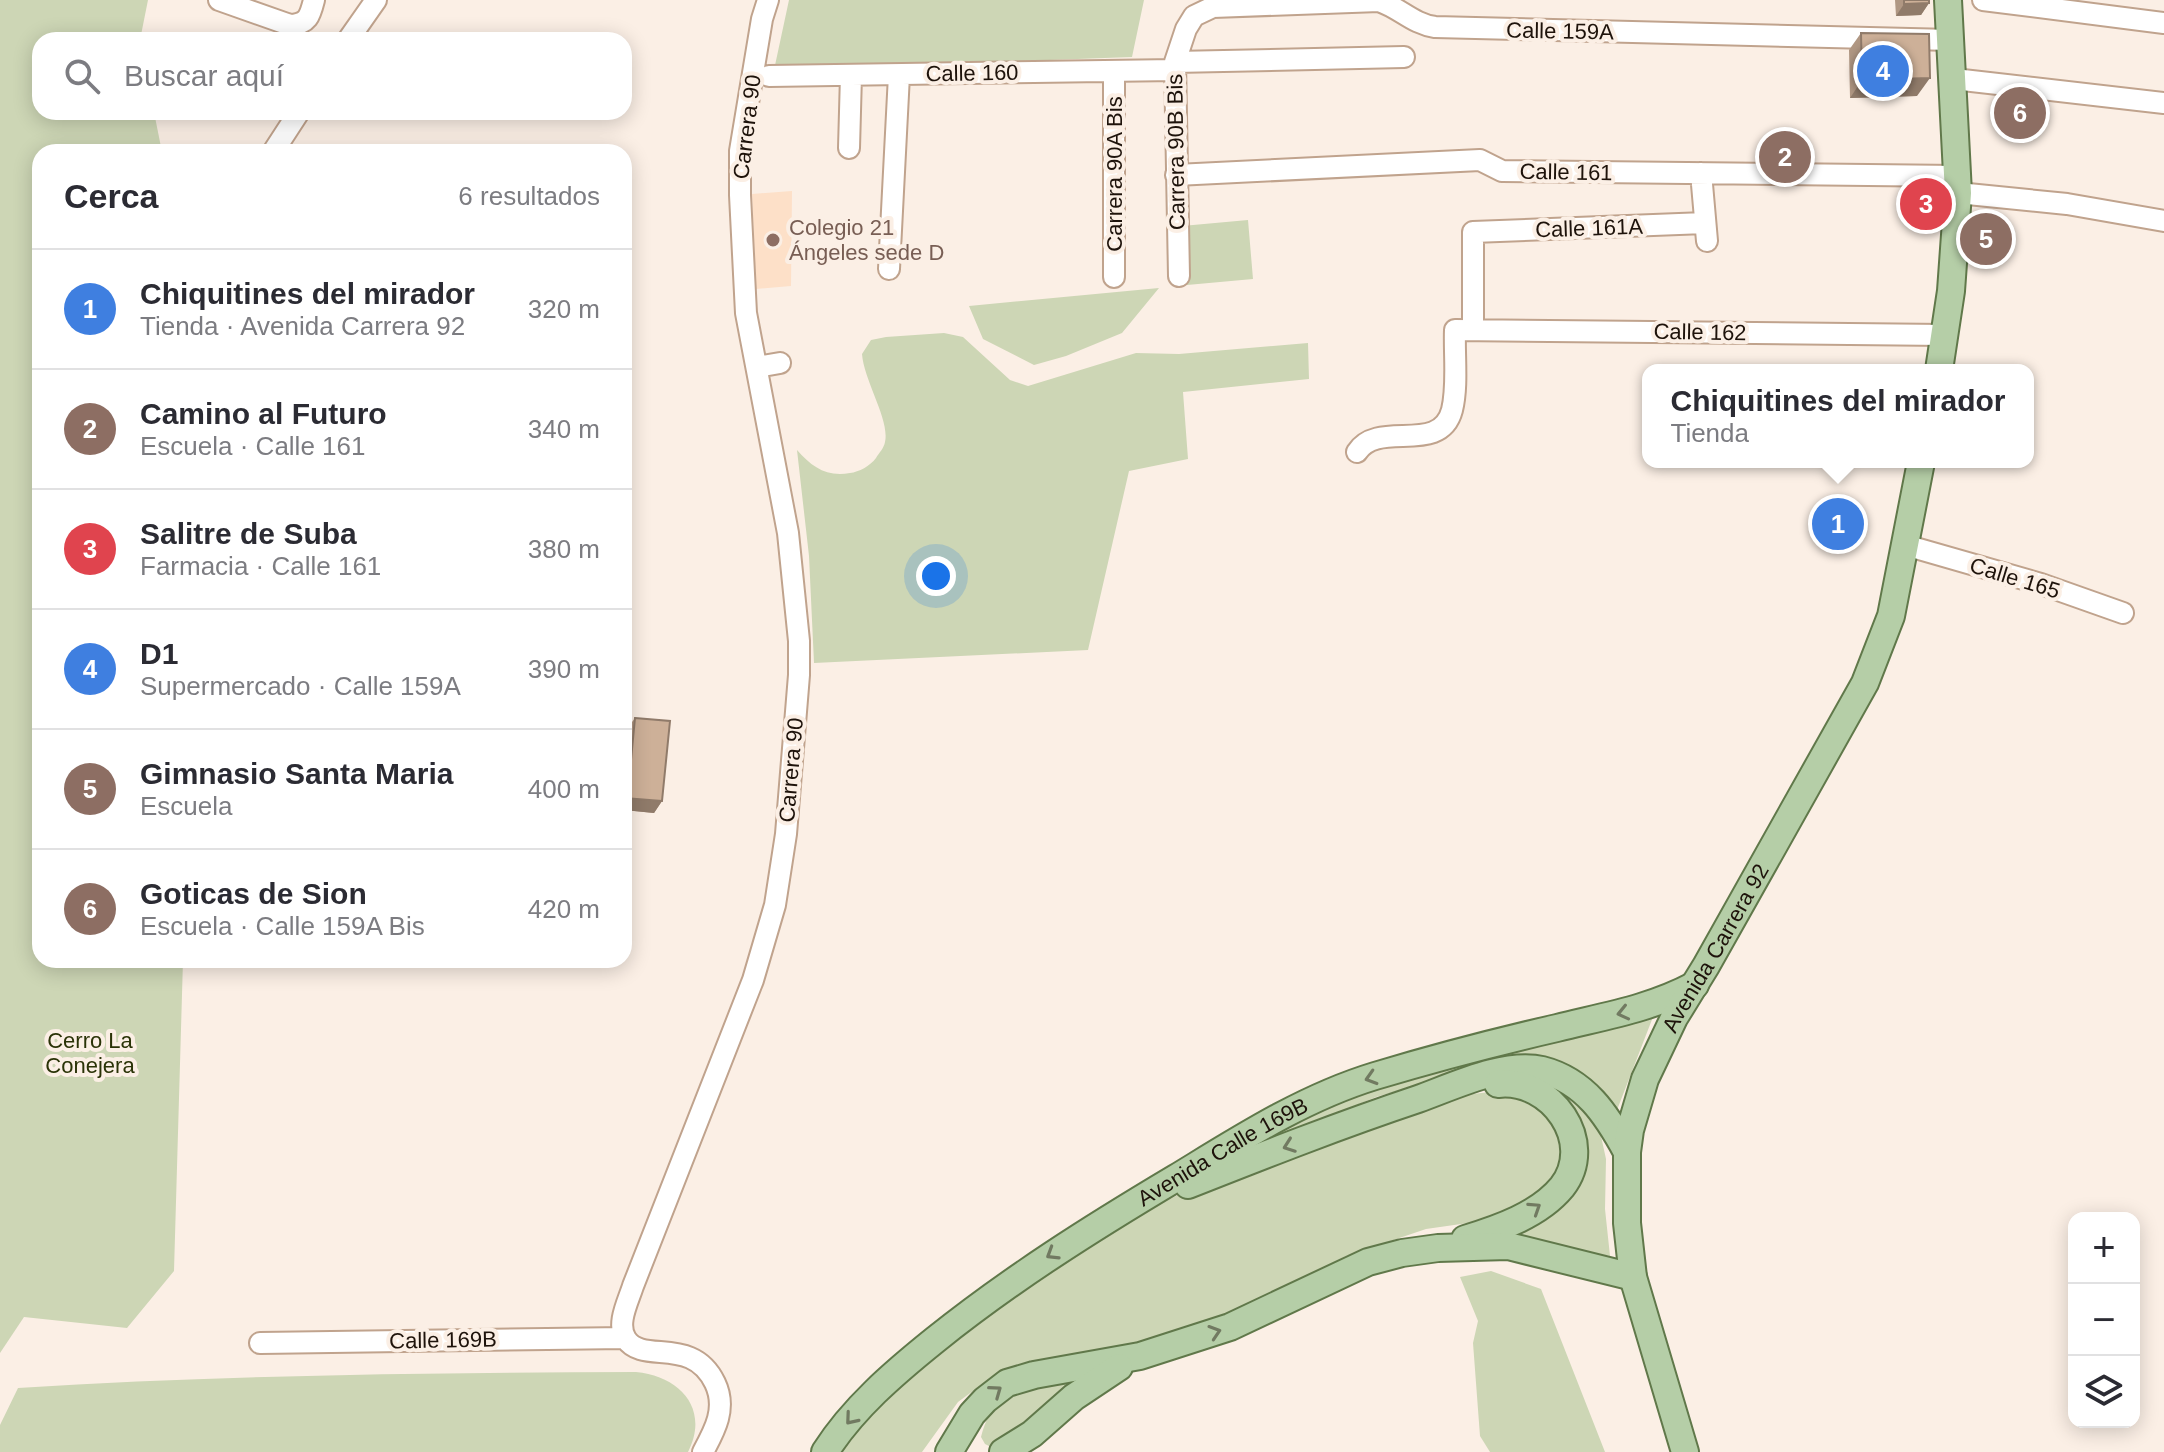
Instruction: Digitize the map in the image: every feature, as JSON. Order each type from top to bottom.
[{"type":"main road","points":[[1940,364],[1958,185],[1948,0]]},
{"type":"main road","name":"Avenida Carrera 92","points":[[1685,1452],[1633,1277],[1627,1223],[1627,1152],[1633,1117],[1645,1079],[1674,1018],[1865,683],[1891,616],[1920,468]]},
{"type":"main road","name":"Avenida Calle 169B","points":[[825,1452],[856,1412],[895,1373],[980,1305],[1038,1263],[1281,1115],[1351,1084],[1556,1028],[1631,1012],[1659,1003],[1695,985]]},
{"type":"main road","points":[[1118,1213],[1389,1109],[1518,1068],[1538,1069],[1583,1090],[1605,1114],[1627,1152]]},
{"type":"main road","points":[[949,1452],[972,1414],[1007,1383],[1034,1375],[1140,1356],[1230,1327],[1368,1262],[1438,1248],[1510,1223],[1560,1190],[1569,1177],[1573,1144],[1570,1129],[1550,1099],[1525,1085],[1490,1085],[1389,1109]]},
{"type":"main road","points":[[1438,1248],[1508,1246],[1633,1277]]},
{"type":"main road","points":[[1003,1452],[1032,1434],[1086,1389],[1140,1356]]},
{"type":"street","points":[[219,0],[290,25],[301,25],[310,18],[314,0]]},
{"type":"street","points":[[354,32],[376,0]]},
{"type":"street","name":"Carrera 90","points":[[625,1338],[623,1318],[633,1286],[753,980],[775,905],[786,834],[799,641],[788,533],[746,313],[740,195],[740,151],[762,19],[768,0]]},
{"type":"street","points":[[1983,0],[2164,23]]},
{"type":"street","name":"Calle 159A","points":[[1186,29],[1194,16],[1213,7],[1379,1],[1395,6],[1419,25],[1435,27],[1951,40]]},
{"type":"street","name":"Carrera 90B Bis","points":[[1179,276],[1175,66],[1186,29]]},
{"type":"street","name":"Calle 160","points":[[769,76],[1114,71],[1404,57]]},
{"type":"street","name":"Carrera 90A Bis","points":[[1114,71],[1114,277]]},
{"type":"street","points":[[849,148],[851,75]]},
{"type":"street","points":[[889,269],[899,75]]},
{"type":"street","points":[[1954,79],[2164,103]]},
{"type":"street","points":[[278,144],[294,120]]},
{"type":"street","name":"Calle 161","points":[[1176,175],[1480,160],[1502,171],[1701,173],[1958,185],[2164,221]]},
{"type":"street","name":"Calle 161A","points":[[1464,330],[1473,232],[1706,232],[1701,173]]},
{"type":"street","points":[[1357,452],[1368,441],[1428,435],[1445,423],[1453,408],[1464,330]]},
{"type":"street","name":"Calle 162","points":[[1464,330],[1945,335]]},
{"type":"street","points":[[757,367],[780,363]]},
{"type":"street","name":"Calle 165","points":[[1905,545],[2041,584],[2123,613]]},
{"type":"street","points":[[625,1338],[633,1346],[644,1350],[689,1356],[708,1370],[718,1390],[720,1405],[715,1431],[703,1452]]},
{"type":"street","name":"Calle 169B","points":[[260,1343],[625,1338]]},
{"type":"shaded area","name":"Colegio 21 Ángeles sede D","points":[[792,191],[791,286],[756,289],[752,194]]},
{"type":"green space","name":"Cerro La Conejera","points":[[0,0],[148,0],[142,32],[32,32],[32,120],[156,120],[160,144],[32,144],[32,968],[183,968],[174,1271],[127,1328],[24,1317],[0,1353]]},
{"type":"green space","points":[[789,0],[1144,0],[1132,57],[774,70]]},
{"type":"green space","points":[[1248,220],[1253,279],[1187,285],[1182,226]]},
{"type":"green space","points":[[1159,288],[1122,333],[1066,356],[1034,365],[983,339],[969,306]]},
{"type":"green space","points":[[944,333],[963,337],[1010,380],[1028,386],[1136,353],[1179,354],[1308,343],[1309,379],[1183,392],[1188,459],[1129,471],[1088,650],[814,663],[809,556],[797,450],[814,466],[827,472],[853,472],[871,464],[884,446],[886,433],[862,354],[871,340]]},
{"type":"green space","points":[[1658,1004],[1617,1110],[1599,1086],[1569,1069],[1466,1071],[1376,1097],[1230,1157],[1299,1118],[1363,1091]]},
{"type":"green space","points":[[1544,1078],[1569,1089],[1599,1127],[1606,1159],[1605,1209],[1610,1256],[1500,1237],[1533,1223],[1561,1206],[1578,1181],[1583,1164],[1583,1144],[1576,1114],[1567,1099]]},
{"type":"green space","points":[[1515,1089],[1560,1124],[1566,1153],[1558,1174],[1539,1199],[1482,1221],[1426,1229],[1346,1256],[1249,1309],[1149,1342],[1000,1371],[958,1402],[922,1452],[828,1452],[909,1366],[1105,1231],[1182,1193],[1456,1096]]},
{"type":"green space","points":[[1491,1271],[1541,1289],[1605,1452],[1490,1452],[1480,1436],[1473,1343],[1478,1321],[1460,1277]]},
{"type":"green space","points":[[636,1372],[666,1380],[687,1397],[695,1422],[688,1452],[0,1452],[0,1425],[18,1388],[250,1377]]},
{"type":"green space","points":[[1060,1380],[1069,1384],[1064,1394],[993,1448],[985,1444],[981,1437],[986,1421],[1000,1400],[1031,1385]]},
{"type":"building","points":[[1904,0],[1929,0],[1929,3],[1904,4]]},
{"type":"building","points":[[1861,33],[1929,34],[1930,78],[1862,80]]},
{"type":"building","points":[[635,718],[670,721],[662,801],[632,799]]},
{"type":"place","name":"D1","points":[[1883,71]]},
{"type":"place","name":"Goticas de Sion","points":[[2020,113]]},
{"type":"place","name":"Camino al Futuro","points":[[1785,157]]},
{"type":"place","name":"Salitre de Suba","points":[[1926,204]]},
{"type":"place","name":"Gimnasio Santa Maria","points":[[1986,239]]},
{"type":"place","name":"Colegio 21 Ángeles sede D","points":[[773,240]]},
{"type":"place","name":"Chiquitines del mirador","points":[[1838,524]]}]
